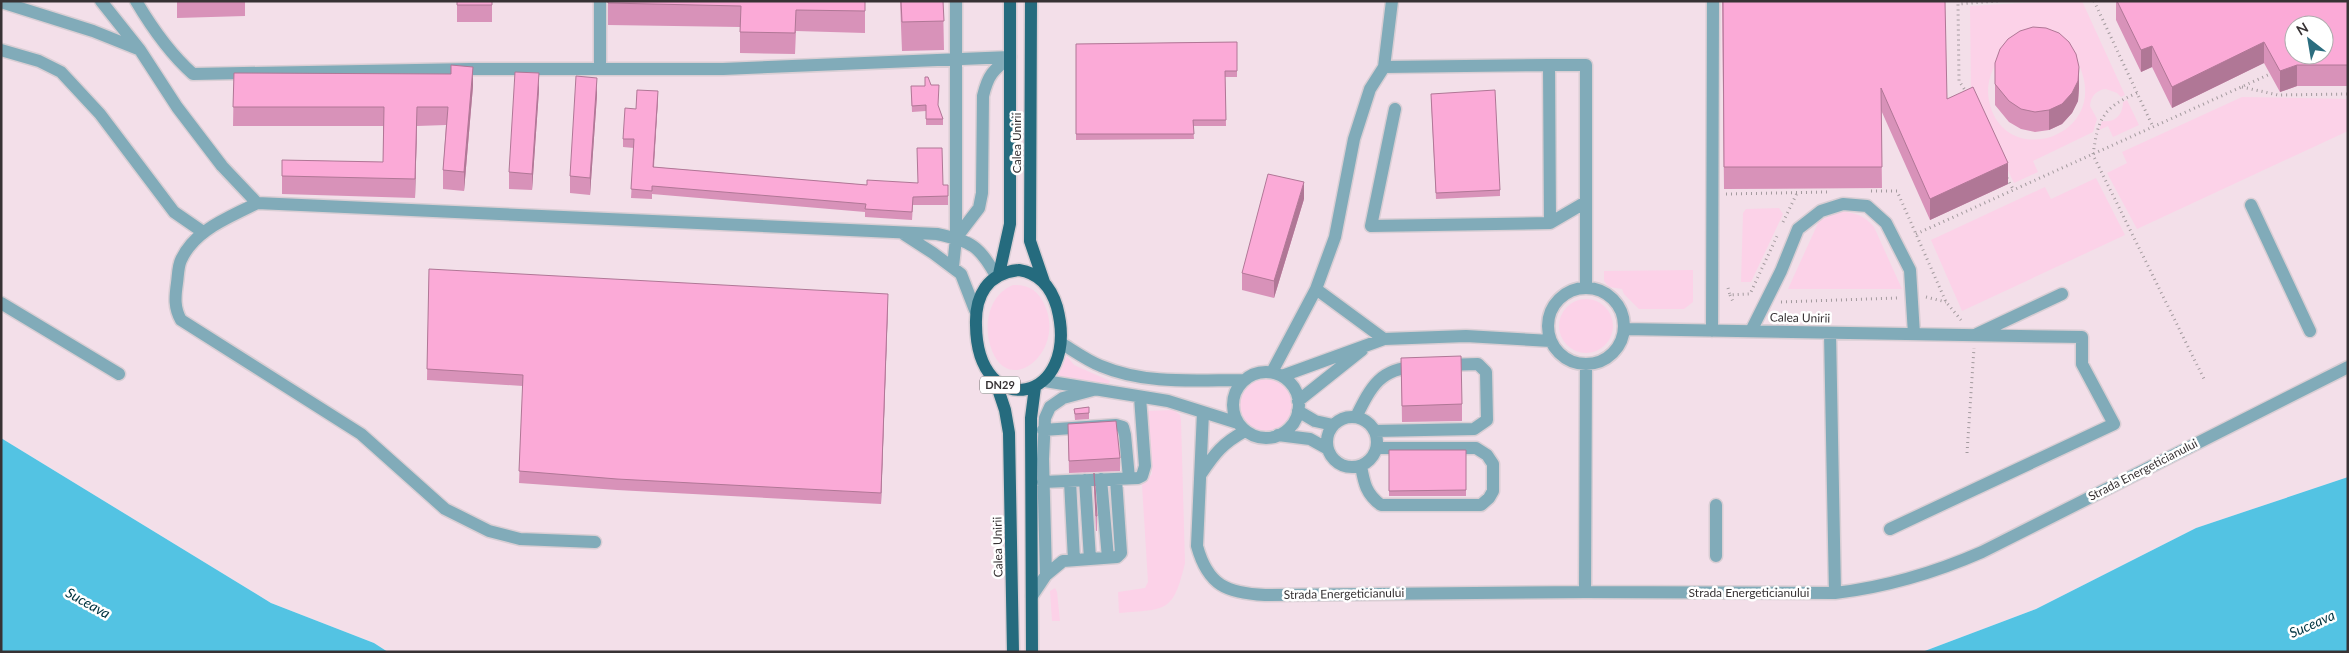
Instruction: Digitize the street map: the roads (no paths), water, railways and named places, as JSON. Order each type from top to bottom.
[{"type":"main road","name":"Calea Unirii","points":[[998,275],[1010,224],[1010,1]]},
{"type":"main road","name":"Calea Unirii","points":[[1031,1],[1030,241],[1044,282]]},
{"type":"main road","points":[[998,275],[1018,270],[1036,275],[1044,282]]},
{"type":"main road","name":"DN29","points":[[998,275],[985,286],[980,294],[975,310],[978,349],[982,362],[996,383],[1010,389],[1040,384]]},
{"type":"main road","name":"DN29","points":[[1032,652],[1031,418],[1040,384],[1059,358],[1061,343],[1061,328],[1055,300],[1044,282]]},
{"type":"main road","name":"Calea Unirii","points":[[996,383],[1005,410],[1009,433],[1013,652]]},
{"type":"street","points":[[101,1],[140,50],[177,108],[222,166],[257,203]]},
{"type":"street","points":[[136,1],[156,34],[176,59],[193,74],[470,68],[723,69],[1010,57]]},
{"type":"street","points":[[600,1],[600,69]]},
{"type":"street","points":[[953,267],[956,238],[956,1]]},
{"type":"street","points":[[1277,374],[1316,290],[1335,237],[1354,139],[1370,89],[1384,67],[1392,1]]},
{"type":"street","points":[[1712,331],[1713,1]]},
{"type":"street","points":[[1,2],[93,30],[140,50]]},
{"type":"street","points":[[1,50],[39,61],[61,72],[100,114],[174,212],[203,232]]},
{"type":"street","points":[[956,238],[979,208],[982,193],[983,96],[987,81],[994,69],[1010,57]]},
{"type":"street","points":[[1549,65],[1550,223]]},
{"type":"street","points":[[1384,67],[1586,65],[1586,288]]},
{"type":"street","points":[[1395,108],[1371,226],[1550,223],[1586,202]]},
{"type":"street","points":[[595,542],[520,539],[488,531],[445,509],[361,434],[181,320],[175,310],[180,261],[188,248],[203,232],[257,203],[900,231],[956,238],[978,248],[998,275]]},
{"type":"street","points":[[1751,331],[1798,229],[1821,211],[1843,204],[1867,206],[1886,223],[1910,270],[1914,334]]},
{"type":"street","points":[[2251,205],[2310,331]]},
{"type":"street","points":[[900,231],[961,274],[968,286],[975,310]]},
{"type":"street","points":[[1586,288],[1599,290],[1610,296],[1618,305],[1623,317],[1624,329],[1622,338],[1612,354],[1596,363],[1586,364],[1566,358],[1557,351],[1551,341],[1548,329],[1549,317],[1554,305],[1563,296],[1574,290],[1586,288]]},
{"type":"street","points":[[1316,290],[1384,339]]},
{"type":"street","points":[[1975,335],[2062,294]]},
{"type":"street","points":[[1,303],[119,374]]},
{"type":"street","name":"Calea Unirii","points":[[1624,329],[2082,337],[2082,364],[2114,424],[1890,528]]},
{"type":"street","points":[[1830,332],[1835,593]]},
{"type":"street","points":[[1061,343],[1101,366],[1130,375],[1162,380],[1243,380],[1252,375],[1277,374],[1384,339],[1466,336],[1551,341]]},
{"type":"street","points":[[1278,435],[1291,425],[1298,406],[1370,344]]},
{"type":"street","points":[[1356,417],[1369,390],[1390,371],[1399,367],[1478,364],[1486,372],[1488,420],[1483,425],[1474,429],[1375,431]]},
{"type":"street","points":[[1585,592],[1586,364]]},
{"type":"street","name":"Strada Energeticianului","points":[[1203,412],[1197,546],[1200,560],[1211,578],[1229,590],[1265,595],[1585,592],[1835,593],[1870,589],[1924,575],[1982,552],[2348,367]]},
{"type":"street","points":[[1277,374],[1290,382],[1298,406],[1315,421],[1333,425]]},
{"type":"street","points":[[1242,427],[1234,414],[1234,396],[1243,380]]},
{"type":"street","points":[[1040,384],[1168,401],[1242,427],[1261,437],[1278,435],[1310,439],[1328,449],[1337,462],[1345,466],[1361,466],[1374,455],[1377,448],[1375,431],[1364,419],[1347,417],[1333,425],[1327,440],[1328,449]]},
{"type":"street","points":[[1046,575],[1043,482],[1043,430],[1045,418],[1055,402],[1093,390]]},
{"type":"street","points":[[1043,482],[1142,476],[1145,466],[1140,397]]},
{"type":"street","points":[[1032,602],[1046,575],[1062,561],[1120,556],[1122,550],[1122,478],[1125,435],[1123,427],[1116,425],[1043,430]]},
{"type":"street","points":[[1201,474],[1221,446],[1242,427]]},
{"type":"street","points":[[1361,466],[1365,488],[1371,498],[1381,505],[1481,505],[1489,498],[1493,491],[1492,464],[1487,456],[1476,448],[1377,448]]},
{"type":"street","points":[[1101,479],[1108,558]]},
{"type":"street","points":[[1085,480],[1090,559]]},
{"type":"street","points":[[1070,481],[1074,560]]},
{"type":"street","points":[[1716,505],[1716,556]]},
{"type":"water","name":"Suceava","points":[[1,438],[271,603],[374,643],[388,652],[1,652]]},
{"type":"water","name":"Suceava","points":[[2348,477],[2348,652],[1922,652],[2036,609],[2196,528]]}]
